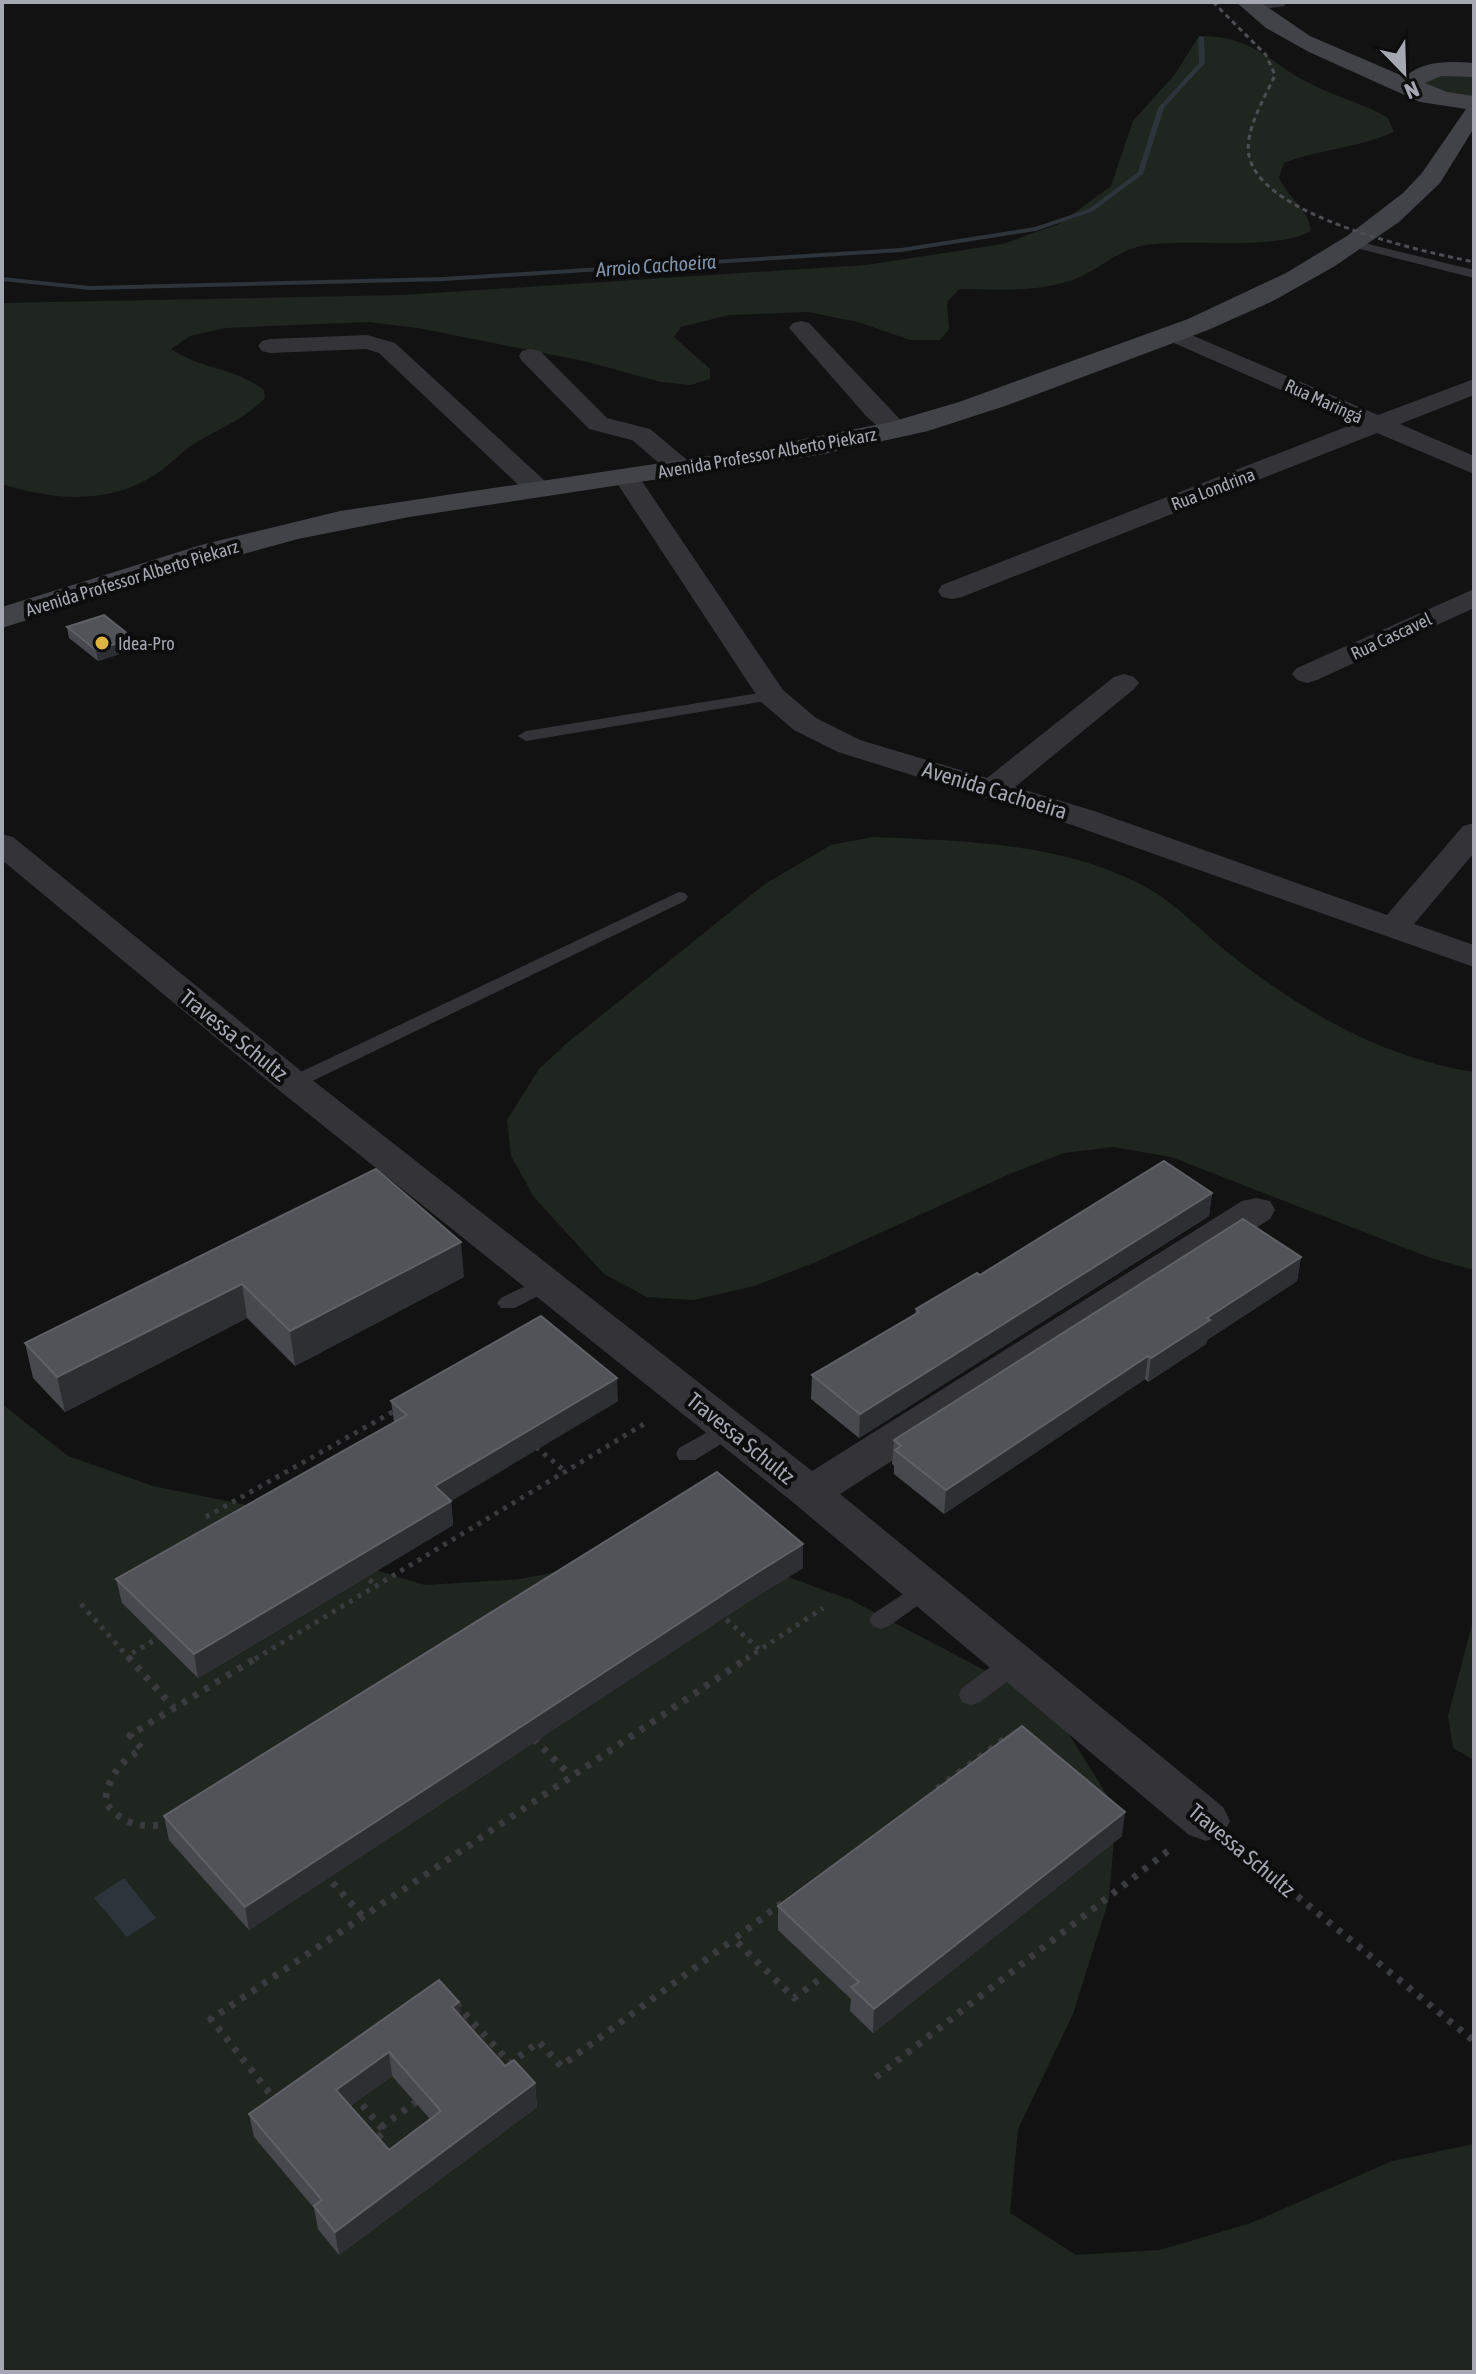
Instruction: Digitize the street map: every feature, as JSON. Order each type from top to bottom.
[{"type":"main road","points":[[1249,4],[1288,34],[1421,92],[1444,100],[1474,103]]},
{"type":"main road","points":[[1334,54],[1474,70]]},
{"type":"main road","points":[[1421,92],[1414,87],[1416,77],[1450,69]]},
{"type":"main road","name":"Avenida Professor Alberto Piekarz","points":[[2,618],[196,556],[323,524],[537,488],[683,470],[787,453],[897,430],[1175,335],[1298,279],[1406,204],[1438,170],[1467,122],[1421,92]]},
{"type":"street","points":[[1249,4],[1278,2]]},
{"type":"street","points":[[801,328],[876,412],[897,430]]},
{"type":"street","name":"Rua Maringá","points":[[1175,335],[1474,466]]},
{"type":"street","points":[[270,346],[367,342],[387,348],[537,488]]},
{"type":"street","points":[[531,356],[598,424],[641,434],[683,470]]},
{"type":"street","name":"Rua Londrina","points":[[952,591],[1474,386]]},
{"type":"street","name":"Avenida Cachoeira","points":[[626,477],[772,696],[805,724],[849,746],[994,788],[1474,957]]},
{"type":"street","name":"Rua Cascavel","points":[[1307,674],[1474,597]]},
{"type":"street","points":[[994,788],[1124,683]]},
{"type":"street","points":[[1394,927],[1474,833]]},
{"type":"street","name":"Travessa Schultz","points":[[2,844],[293,1083],[450,1223],[546,1283],[810,1493],[1206,1821]]},
{"type":"street","points":[[810,1493],[1256,1210]]},
{"type":"lane","points":[[1352,244],[1474,274]]},
{"type":"lane","points":[[526,736],[772,696]]},
{"type":"lane","points":[[293,1083],[679,897]]},
{"type":"lane","points":[[508,1303],[546,1283]]},
{"type":"lane","points":[[687,1454],[729,1428]]},
{"type":"lane","points":[[881,1620],[926,1588]]},
{"type":"lane","points":[[971,1695],[1015,1662]]},
{"type":"path","points":[[206,1517],[400,1409]]},
{"type":"path","points":[[184,1817],[172,1824],[141,1828],[118,1820],[105,1802],[107,1780],[118,1764],[142,1749],[130,1735],[644,1424]]},
{"type":"path","points":[[534,1445],[566,1472]]},
{"type":"path","points":[[354,1564],[376,1586]]},
{"type":"path","points":[[707,1602],[760,1650]]},
{"type":"path","points":[[81,1604],[174,1708]]},
{"type":"path","points":[[288,2091],[275,2100],[211,2019],[570,1775],[823,1608]]},
{"type":"path","points":[[127,1656],[163,1636]]},
{"type":"path","points":[[528,1734],[570,1775]]},
{"type":"path","points":[[928,1796],[1010,1735],[1018,1742],[1027,1735]]},
{"type":"path","points":[[876,2077],[1206,1821]]},
{"type":"path","name":"Travessa Schultz","points":[[1206,1821],[1474,2041]]},
{"type":"path","points":[[323,1871],[363,1917]]},
{"type":"path","points":[[450,1997],[510,2063],[539,2042],[561,2066],[795,1894]]},
{"type":"path","points":[[734,1939],[794,1998],[824,1976]]},
{"type":"path","points":[[346,2085],[385,2132],[364,2147]]},
{"type":"path","points":[[381,2127],[416,2102]]},
{"type":"shaded area","points":[[1199,36],[1219,37],[1249,46],[1299,78],[1388,118],[1394,132],[1284,163],[1279,177],[1306,216],[1311,231],[1277,241],[1146,245],[1125,251],[1084,275],[1061,283],[1017,289],[959,289],[947,302],[949,329],[940,340],[910,340],[858,322],[808,312],[729,315],[681,327],[674,337],[710,369],[710,379],[691,385],[661,382],[584,361],[418,328],[368,322],[225,328],[190,336],[171,349],[194,361],[242,377],[264,390],[265,398],[248,412],[192,445],[153,476],[117,492],[59,496],[2,484],[2,303],[402,295],[866,265],[1003,244],[1059,224],[1111,186],[1133,121],[1175,74]]},
{"type":"shaded area","points":[[1474,74],[1474,99],[1460,98],[1427,87],[1426,83],[1434,76]]},
{"type":"shaded area","points":[[873,837],[1010,846],[1109,870],[1163,898],[1254,973],[1342,1028],[1406,1055],[1474,1072],[1474,1270],[1431,1258],[1171,1157],[1113,1147],[1064,1153],[1012,1173],[816,1262],[754,1286],[694,1300],[647,1297],[604,1274],[534,1197],[511,1156],[507,1120],[539,1069],[567,1043],[765,884],[831,845]]},
{"type":"shaded area","points":[[2,1404],[68,1456],[153,1486],[251,1506],[368,1568],[425,1585],[520,1579],[638,1556],[761,1567],[851,1600],[1011,1684],[1067,1731],[1105,1792],[1115,1826],[1109,1899],[1073,2014],[1018,2129],[1010,2213],[1076,2255],[1160,2250],[1251,2223],[1392,2161],[1474,2144],[1474,2372],[2,2372]]},
{"type":"shaded area","points":[[1474,1617],[1474,1760],[1453,1748],[1448,1716]]},
{"type":"shaded area","points":[[124,1878],[156,1918],[127,1937],[94,1898]]},
{"type":"building","points":[[104,615],[133,638],[96,650],[67,627]]},
{"type":"building","points":[[1164,1161],[1212,1193],[860,1414],[812,1375],[919,1312],[916,1309],[977,1273],[980,1275]]},
{"type":"building","points":[[376,1169],[461,1242],[290,1331],[242,1284],[57,1377],[25,1343]]},
{"type":"building","points":[[1243,1219],[1301,1257],[1207,1318],[1210,1320],[1151,1358],[1148,1356],[946,1490],[895,1450],[901,1446],[894,1440]]},
{"type":"building","points":[[541,1316],[617,1378],[435,1486],[451,1501],[194,1654],[116,1579],[407,1415],[391,1401]]},
{"type":"building","points":[[717,1472],[803,1544],[245,1907],[164,1816]]},
{"type":"building","points":[[1022,1726],[1125,1812],[874,2009],[851,1987],[859,1982],[778,1906]]},
{"type":"building","points":[[439,1980],[459,2002],[452,2007],[505,2066],[514,2060],[535,2083],[335,2232],[314,2206],[322,2200],[249,2114]],"holes":[[[389,2052],[441,2111],[389,2150],[336,2090]]]},
{"type":"waterway","name":"Arroio Cachoeira","points":[[2,279],[90,288],[444,279],[901,250],[1036,229],[1091,210],[1141,173],[1161,108],[1202,63],[1201,38]]},
{"type":"railway","points":[[1213,2],[1266,55],[1275,75],[1256,114],[1248,146],[1249,156],[1260,178],[1282,197],[1346,228],[1474,262]]},
{"type":"place","name":"Idea-Pro","points":[[102,643]]}]
